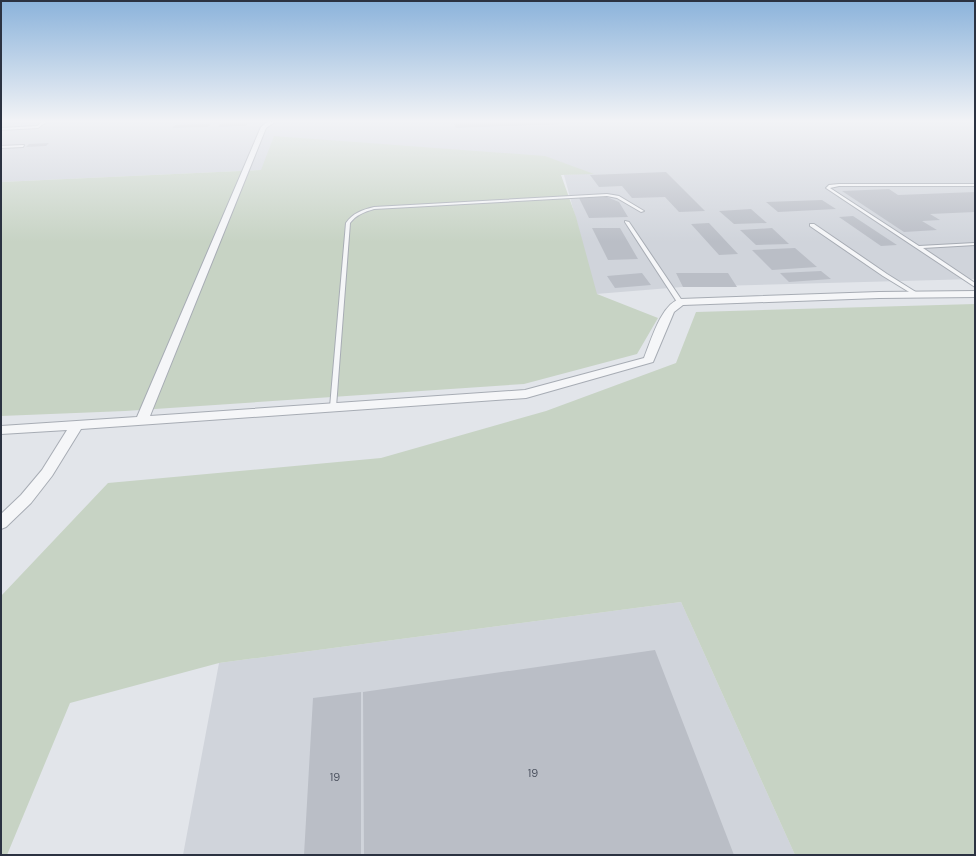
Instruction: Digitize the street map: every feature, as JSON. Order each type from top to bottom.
[{"type":"street","points":[[142,419],[249,162]]},
{"type":"street","points":[[1,430],[76,426],[142,419],[526,394],[649,360],[669,311],[680,302],[916,294],[975,294]]},
{"type":"street","points":[[1,523],[26,499],[47,472],[76,426]]},
{"type":"lane","points":[[975,185],[846,185],[830,186],[828,188],[975,285]]},
{"type":"lane","points":[[333,407],[348,223],[351,218],[359,212],[374,208],[607,195],[618,197],[642,210]]},
{"type":"lane","points":[[627,222],[680,302]]},
{"type":"lane","points":[[812,225],[916,294]]},
{"type":"lane","points":[[919,247],[975,244]]},
{"type":"shaded area","points":[[1,162],[975,162],[975,279],[682,287],[596,294],[564,175],[592,173],[261,170],[1,182]]},
{"type":"shaded area","points":[[681,602],[795,855],[183,855],[219,663]]},
{"type":"green space","points":[[264,162],[561,162],[594,174],[561,175],[576,217],[597,294],[658,318],[637,354],[524,384],[125,411],[1,416],[1,182],[261,170]]},
{"type":"green space","points":[[975,304],[975,855],[795,855],[681,602],[219,663],[70,703],[7,855],[1,855],[1,596],[108,483],[381,458],[546,411],[676,363],[696,312]]},
{"type":"building","points":[[666,172],[705,211],[679,212],[665,197],[632,198],[622,186],[599,187],[590,175]]},
{"type":"building","points":[[889,189],[898,195],[975,192],[975,212],[930,214],[940,220],[922,221],[937,230],[904,232],[842,191]]},
{"type":"building","points":[[607,197],[619,202],[628,217],[589,218],[579,198]]},
{"type":"building","points":[[822,200],[836,209],[778,212],[766,202]]},
{"type":"building","points":[[751,209],[767,223],[734,224],[719,211]]},
{"type":"building","points":[[853,216],[897,245],[881,246],[839,217]]},
{"type":"building","points":[[709,223],[738,254],[719,255],[691,224]]},
{"type":"building","points":[[592,228],[620,228],[638,259],[608,260]]},
{"type":"building","points":[[772,228],[789,244],[756,245],[740,230]]},
{"type":"building","points":[[795,248],[817,267],[772,270],[752,250]]},
{"type":"building","points":[[821,271],[831,279],[789,282],[780,273]]},
{"type":"building","points":[[642,273],[651,285],[615,288],[607,276]]},
{"type":"building","points":[[676,273],[728,273],[737,287],[683,287]]},
{"type":"building","points":[[655,650],[734,855],[364,855],[363,692]]},
{"type":"building","points":[[361,692],[361,855],[304,855],[313,698]]}]
